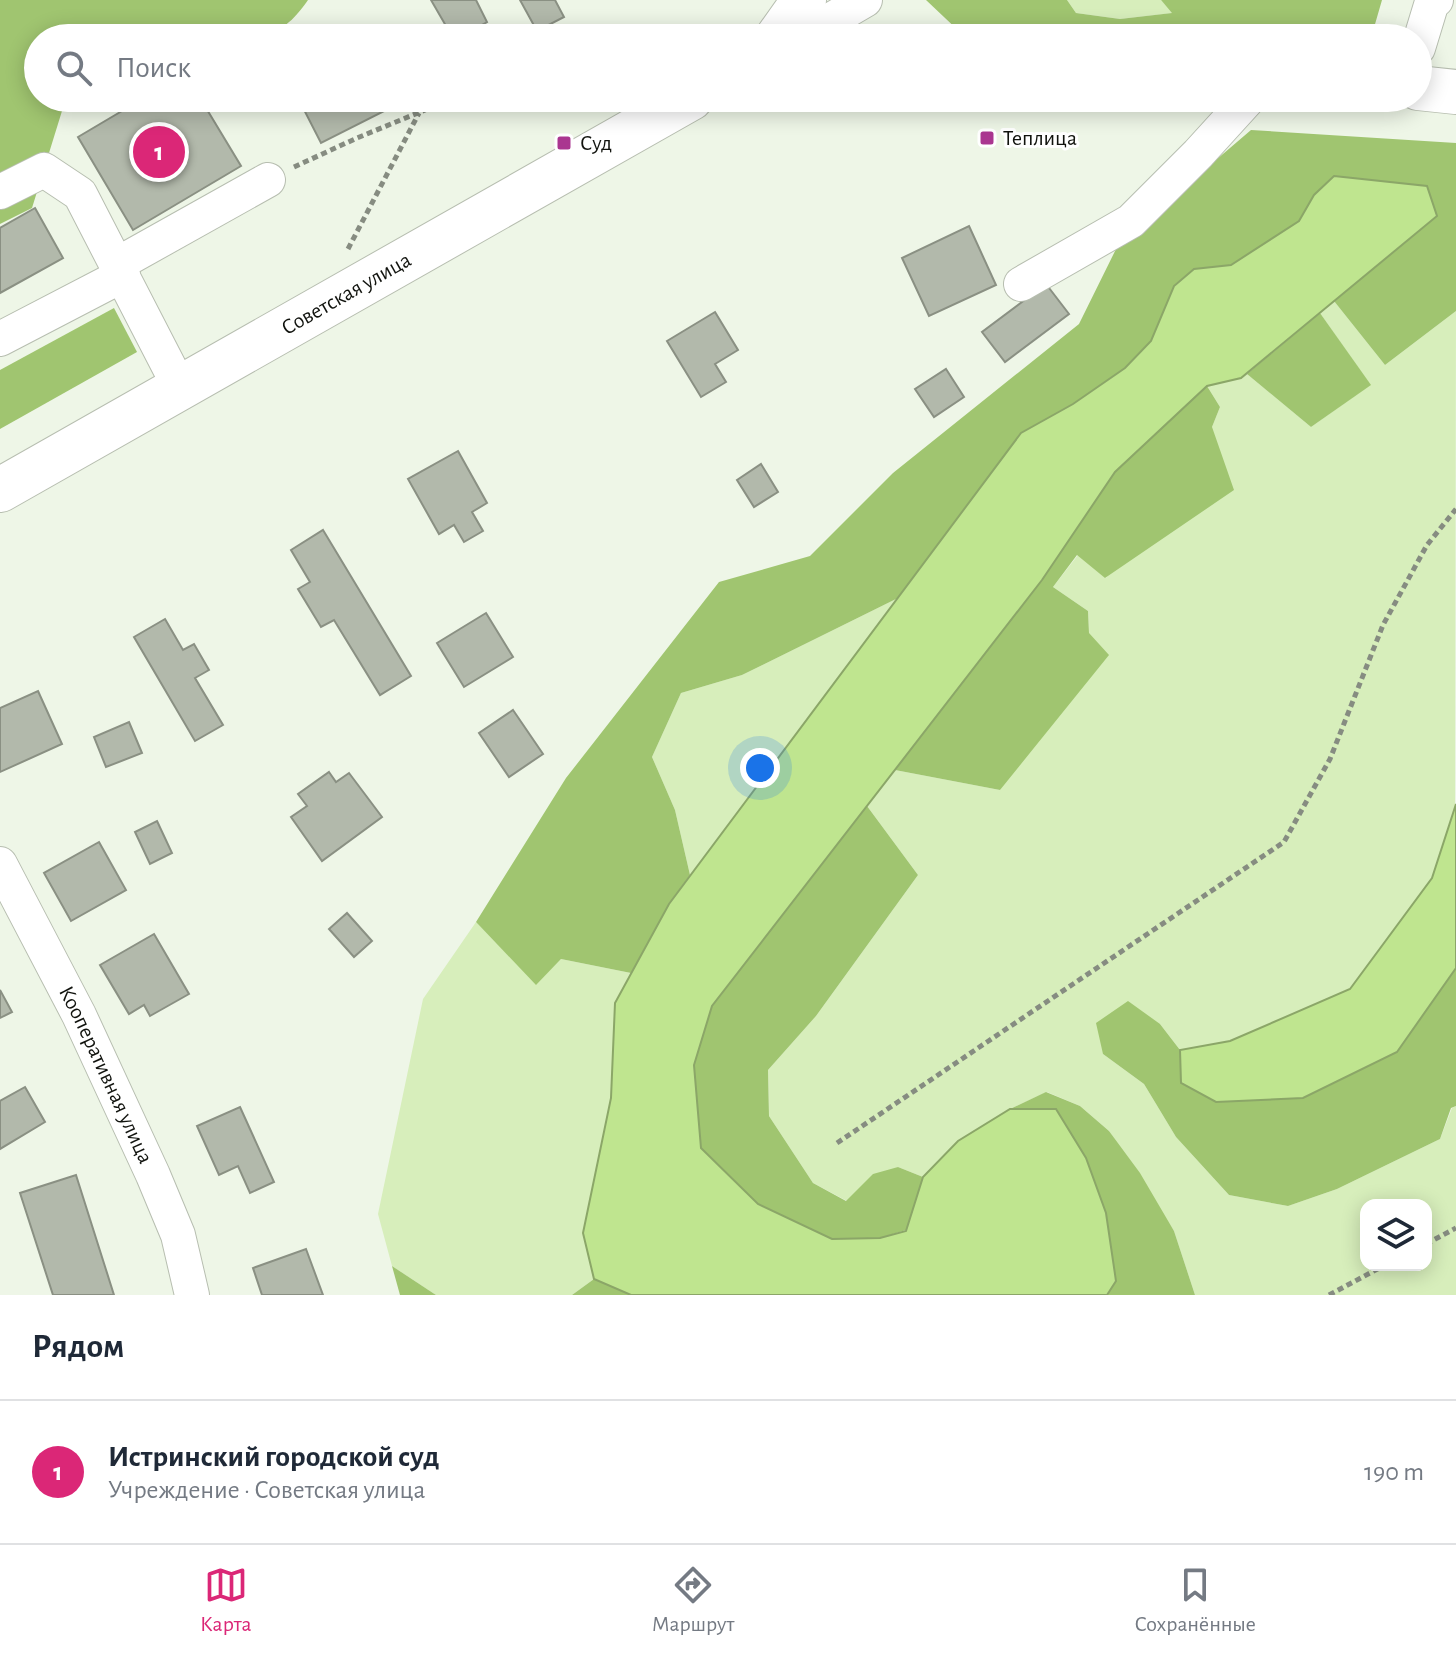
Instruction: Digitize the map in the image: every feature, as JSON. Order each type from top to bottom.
[{"type":"main road","points":[[787,24],[804,0]]},
{"type":"main road","points":[[1432,89],[1456,92]]},
{"type":"main road","name":"Советская улица","points":[[0,490],[666,112]]},
{"type":"street","points":[[824,24],[865,0]]},
{"type":"street","points":[[1425,24],[1432,2],[1436,0]]},
{"type":"street","points":[[1021,284],[1131,221],[1236,112]]},
{"type":"street","points":[[0,192],[44,170],[80,194],[180,388]]},
{"type":"street","points":[[0,339],[268,180]]},
{"type":"street","name":"Кооперативная улица","points":[[0,864],[79,1015],[153,1175],[178,1235],[192,1295]]},
{"type":"path","points":[[268,180],[419,113]]},
{"type":"path","points":[[347,250],[419,113]]},
{"type":"path","points":[[837,1143],[1284,842],[1330,759],[1383,625],[1427,545],[1456,509]]},
{"type":"path","points":[[1432,1241],[1456,1228]]},
{"type":"path","points":[[1329,1295],[1374,1271]]},
{"type":"shaded area","points":[[0,0],[308,0],[286,24],[24,24],[24,112],[62,112],[32,208],[0,224]]},
{"type":"shaded area","points":[[926,0],[1067,0],[1076,13],[1120,19],[1172,13],[1161,0],[1382,0],[1375,24],[951,24]]},
{"type":"shaded area","points":[[1067,0],[1161,0],[1173,13],[1120,19],[1076,13]]},
{"type":"shaded area","points":[[1251,130],[1456,143],[1456,311],[1385,365],[1334,301],[1437,216],[1314,195],[1300,221],[1231,265],[1193,270],[1174,286],[1151,341],[1125,368],[1073,404],[1021,433],[898,598],[742,675],[681,693],[652,757],[675,810],[690,875],[669,904],[631,973],[561,959],[536,985],[476,922],[566,778],[719,582],[810,556],[893,473],[1079,324],[1119,243]]},
{"type":"shaded area","points":[[1334,176],[1427,186],[1437,216],[1241,378],[1207,386],[1115,472],[1042,580],[712,1006],[694,1065],[701,1148],[758,1204],[832,1239],[880,1238],[906,1231],[923,1177],[958,1141],[1010,1109],[1056,1109],[1086,1158],[1106,1213],[1116,1281],[1107,1295],[631,1295],[594,1279],[583,1233],[611,1098],[615,1003],[669,904],[1021,433],[1073,404],[1125,368],[1151,341],[1174,286],[1194,269],[1231,265],[1299,221],[1314,195]]},
{"type":"shaded area","points":[[1334,301],[1385,365],[1456,311],[1455,809],[1432,878],[1350,989],[1230,1041],[1180,1050],[1160,1024],[1103,1054],[1144,1084],[1176,1137],[1229,1195],[1288,1206],[1337,1189],[1440,1139],[1452,1108],[1456,1106],[1456,1295],[1195,1295],[1174,1231],[1109,1131],[1080,1106],[1047,1092],[1010,1109],[958,1141],[923,1177],[898,1167],[847,1201],[813,1183],[769,1116],[768,1070],[816,1016],[918,875],[867,806],[895,770],[1000,790],[1089,633],[1088,611],[1053,587],[1078,555],[1106,578],[1212,427],[1220,407],[1207,386],[1247,374],[1311,427],[1370,385],[1320,313]]},
{"type":"shaded area","points":[[114,308],[137,352],[0,429],[0,370]]},
{"type":"shaded area","points":[[1320,313],[1371,385],[1311,427],[1247,374]]},
{"type":"shaded area","points":[[1207,386],[1220,407],[1212,427],[1234,490],[1105,578],[1077,555],[1053,587],[1088,611],[1089,633],[1109,655],[1000,790],[895,770],[1042,580],[1115,472]]},
{"type":"shaded area","points":[[898,598],[690,875],[675,810],[652,757],[681,693],[742,675]]},
{"type":"shaded area","points":[[1456,804],[1456,968],[1397,1052],[1303,1098],[1216,1102],[1181,1083],[1180,1050],[1230,1041],[1350,989],[1432,878]]},
{"type":"shaded area","points":[[867,806],[918,875],[816,1016],[768,1070],[769,1116],[813,1183],[846,1201],[873,1174],[898,1167],[923,1177],[906,1230],[880,1238],[832,1240],[758,1204],[701,1148],[694,1065],[712,1006]]},
{"type":"shaded area","points":[[476,922],[536,984],[561,959],[631,973],[615,1003],[611,1098],[583,1233],[594,1279],[572,1295],[436,1295],[392,1266],[378,1214],[423,999]]},
{"type":"shaded area","points":[[1456,968],[1456,1106],[1451,1108],[1440,1139],[1337,1189],[1288,1206],[1229,1195],[1176,1137],[1144,1084],[1103,1054],[1096,1023],[1128,1001],[1160,1024],[1180,1050],[1181,1083],[1397,1052]]},
{"type":"shaded area","points":[[1046,1092],[1080,1106],[1109,1131],[1140,1173],[1174,1231],[1195,1295],[1107,1295],[1116,1281],[1056,1109],[1010,1109]]},
{"type":"shaded area","points":[[392,1266],[436,1295],[400,1295]]},
{"type":"shaded area","points":[[594,1279],[631,1295],[572,1295]]},
{"type":"building","points":[[431,0],[476,0],[487,22],[484,24],[445,24]]},
{"type":"building","points":[[520,0],[555,0],[564,17],[550,24],[533,24]]},
{"type":"building","points":[[120,112],[208,112],[241,166],[133,230],[78,137]]},
{"type":"building","points":[[305,112],[382,112],[321,143]]},
{"type":"building","points":[[35,208],[63,258],[0,293],[0,228]]},
{"type":"building","points":[[969,226],[996,285],[929,316],[902,258]]},
{"type":"building","points":[[1046,284],[1069,314],[1005,362],[982,332]]},
{"type":"building","points":[[715,312],[738,350],[715,364],[726,382],[701,397],[667,341]]},
{"type":"building","points":[[946,369],[964,397],[934,417],[915,389]]},
{"type":"building","points":[[458,451],[487,503],[472,512],[483,531],[464,542],[454,525],[439,534],[408,479]]},
{"type":"building","points":[[761,464],[778,492],[754,507],[737,480]]},
{"type":"building","points":[[323,530],[411,676],[380,695],[334,620],[321,627],[298,589],[310,582],[291,550]]},
{"type":"building","points":[[486,613],[513,657],[464,687],[437,643]]},
{"type":"building","points":[[165,619],[183,650],[194,644],[209,670],[195,678],[223,725],[195,741],[134,637]]},
{"type":"building","points":[[38,691],[62,744],[0,772],[0,708]]},
{"type":"building","points":[[513,710],[543,754],[509,777],[479,733]]},
{"type":"building","points":[[129,722],[142,753],[106,767],[94,737]]},
{"type":"building","points":[[329,772],[336,782],[349,773],[382,817],[322,861],[291,817],[307,806],[298,794]]},
{"type":"building","points":[[157,821],[172,853],[150,864],[135,832]]},
{"type":"building","points":[[99,842],[126,890],[71,921],[44,873]]},
{"type":"building","points":[[347,913],[372,941],[354,957],[329,929]]},
{"type":"building","points":[[154,934],[189,994],[150,1016],[144,1005],[129,1014],[100,965]]},
{"type":"building","points":[[0,990],[12,1012],[0,1018]]},
{"type":"building","points":[[25,1087],[45,1122],[0,1149],[0,1101]]},
{"type":"building","points":[[240,1107],[274,1182],[250,1193],[238,1166],[219,1175],[197,1126]]},
{"type":"building","points":[[76,1175],[114,1295],[53,1295],[20,1193]]},
{"type":"building","points":[[306,1249],[323,1295],[262,1295],[253,1268]]},
{"type":"place","name":"Теплица","points":[[987,138]]},
{"type":"place","name":"Суд","points":[[564,143]]},
{"type":"place","name":"Истринский городской суд","points":[[159,152]]}]
